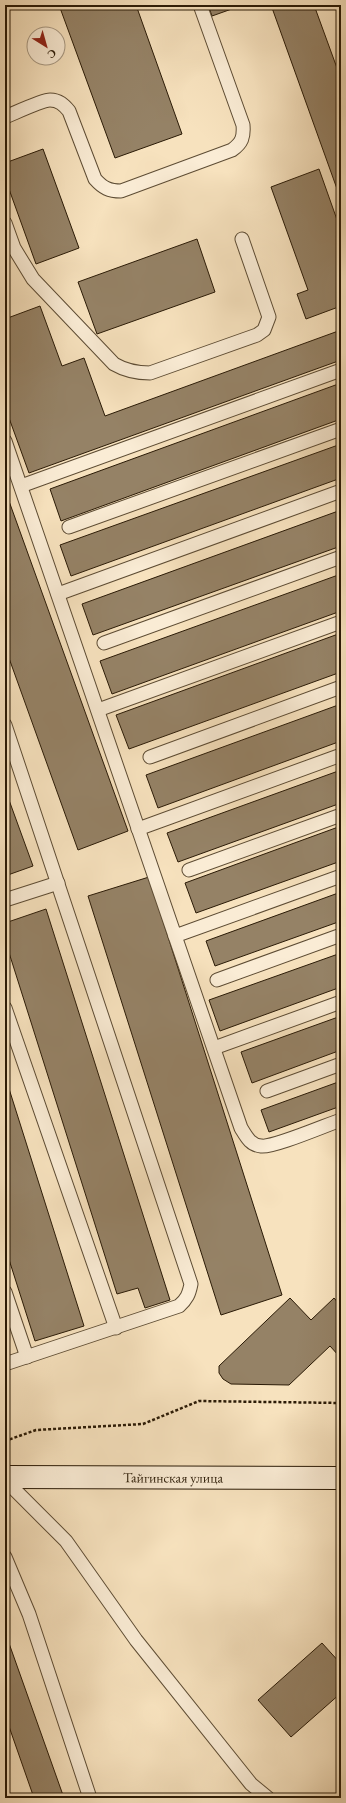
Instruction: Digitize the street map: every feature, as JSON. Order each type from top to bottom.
[{"type":"main road","name":"Тайгинская улица","points":[[5,1478],[341,1478]]},
{"type":"lane","points":[[5,117],[49,100],[59,101],[69,111],[95,179],[102,187],[111,191],[121,191],[232,150],[239,145],[244,136],[243,125],[200,5]]},
{"type":"lane","points":[[5,223],[14,248],[22,263],[44,293],[114,364],[125,370],[137,373],[150,373],[257,335],[264,330],[269,317],[242,239]]},
{"type":"lane","points":[[21,486],[341,370]]},
{"type":"lane","points":[[69,527],[341,429]]},
{"type":"lane","points":[[5,441],[241,1128],[250,1142],[261,1146],[275,1144],[341,1120]]},
{"type":"lane","points":[[58,594],[341,491]]},
{"type":"lane","points":[[104,643],[341,557]]},
{"type":"lane","points":[[98,710],[341,622]]},
{"type":"lane","points":[[150,757],[341,688]]},
{"type":"lane","points":[[5,725],[191,1284],[190,1292],[186,1300],[179,1306],[5,1364]]},
{"type":"lane","points":[[138,829],[341,756]]},
{"type":"lane","points":[[189,870],[341,815]]},
{"type":"lane","points":[[175,936],[341,876]]},
{"type":"lane","points":[[5,900],[58,883]]},
{"type":"lane","points":[[217,980],[341,935]]},
{"type":"lane","points":[[214,1048],[341,1002]]},
{"type":"lane","points":[[5,1008],[116,1328]]},
{"type":"lane","points":[[267,1091],[341,1064]]},
{"type":"lane","points":[[5,1292],[27,1357]]},
{"type":"lane","points":[[5,1478],[66,1541],[136,1640],[251,1784],[268,1798]]},
{"type":"lane","points":[[5,1557],[29,1614],[90,1798]]},
{"type":"path","points":[[5,1441],[36,1430],[143,1424],[199,1401],[341,1403]]},
{"type":"building","points":[[59,5],[136,5],[182,134],[115,158]]},
{"type":"building","points":[[208,5],[243,5],[212,16]]},
{"type":"building","points":[[271,5],[314,5],[341,79],[341,200]]},
{"type":"building","points":[[43,149],[79,248],[36,264],[5,178],[5,163]]},
{"type":"building","points":[[319,169],[341,231],[341,306],[306,319],[297,294],[308,290],[271,187]]},
{"type":"building","points":[[197,239],[215,292],[97,334],[78,282]]},
{"type":"building","points":[[40,306],[62,366],[84,358],[105,416],[341,330],[341,360],[29,473],[5,407],[5,319]]},
{"type":"building","points":[[341,383],[341,419],[61,521],[50,489]]},
{"type":"building","points":[[341,444],[341,478],[71,576],[60,545]]},
{"type":"building","points":[[5,490],[128,831],[78,850],[5,647]]},
{"type":"building","points":[[341,510],[341,546],[93,635],[82,604]]},
{"type":"building","points":[[341,574],[341,611],[112,694],[100,661]]},
{"type":"building","points":[[341,633],[341,672],[129,749],[116,715]]},
{"type":"building","points":[[341,704],[341,741],[158,808],[146,775]]},
{"type":"building","points":[[341,770],[341,803],[178,862],[167,833]]},
{"type":"building","points":[[5,789],[33,866],[5,876]]},
{"type":"building","points":[[341,826],[341,861],[196,913],[185,883]]},
{"type":"building","points":[[149,877],[282,1295],[221,1315],[88,896]]},
{"type":"building","points":[[341,892],[341,921],[215,966],[206,941]]},
{"type":"building","points":[[46,909],[170,1300],[145,1308],[138,1288],[117,1294],[5,940],[5,923]]},
{"type":"building","points":[[341,953],[341,987],[220,1031],[209,1000]]},
{"type":"building","points":[[341,1016],[341,1050],[252,1083],[241,1052]]},
{"type":"building","points":[[5,1076],[84,1326],[35,1341],[5,1247]]},
{"type":"building","points":[[341,1081],[341,1106],[269,1132],[261,1110]]},
{"type":"building","points":[[290,1298],[311,1320],[334,1298],[341,1306],[341,1355],[339,1356],[330,1346],[289,1385],[231,1384],[223,1379],[219,1373],[219,1366]]},
{"type":"building","points":[[5,1632],[64,1798],[34,1798],[5,1715]]},
{"type":"building","points":[[322,1643],[341,1664],[341,1693],[291,1737],[258,1700]]}]
